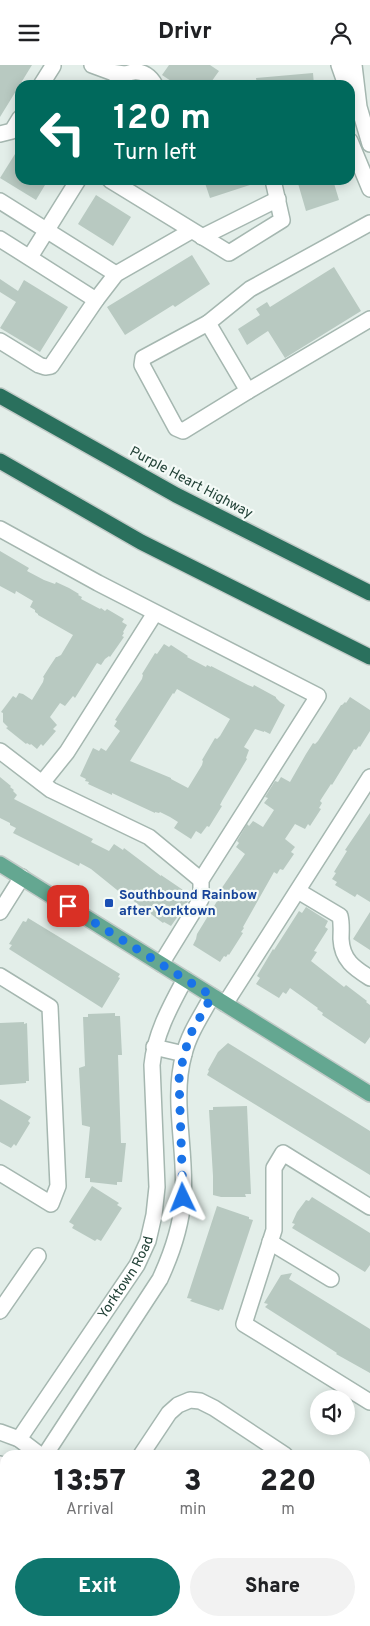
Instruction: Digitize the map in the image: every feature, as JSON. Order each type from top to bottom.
[{"type":"highway","name":"Purple Heart Highway","points":[[0,396],[176,495],[370,593]]},
{"type":"highway","points":[[0,461],[141,542],[370,657]]},
{"type":"main road","points":[[0,865],[370,1095]]},
{"type":"street","points":[[90,65],[111,73],[119,80],[130,72],[147,69]]},
{"type":"street","points":[[90,65],[104,80]]},
{"type":"street","points":[[338,65],[339,80]]},
{"type":"street","points":[[338,65],[344,80]]},
{"type":"street","points":[[354,65],[360,106],[367,125],[370,144]]},
{"type":"street","points":[[44,80],[53,66]]},
{"type":"street","points":[[0,133],[12,131],[15,127]]},
{"type":"street","points":[[355,153],[370,189]]},
{"type":"street","points":[[30,257],[75,185]]},
{"type":"street","points":[[118,185],[229,253],[282,220],[274,185]]},
{"type":"street","points":[[0,341],[39,365],[51,366],[116,274],[197,234],[278,199]]},
{"type":"street","points":[[0,201],[116,274]]},
{"type":"street","points":[[370,223],[250,289],[208,323],[143,358],[142,365],[176,428],[183,431],[370,319]]},
{"type":"street","points":[[0,239],[96,300]]},
{"type":"street","points":[[208,323],[248,391]]},
{"type":"street","points":[[0,529],[155,613],[318,696],[201,880],[201,899],[161,964]]},
{"type":"street","points":[[42,783],[67,752],[155,613]]},
{"type":"street","points":[[0,751],[51,790],[149,837],[201,880]]},
{"type":"street","name":"Yorktown Road","points":[[48,1450],[160,1279],[178,1234],[183,1198],[179,1079],[191,1033],[219,1000],[298,891],[370,777]]},
{"type":"street","points":[[0,912],[22,877]]},
{"type":"street","points":[[298,891],[340,916],[342,923],[342,949],[345,957],[356,969],[370,978]]},
{"type":"street","points":[[0,975],[50,1007],[58,1186],[54,1199],[51,1204],[0,1173]]},
{"type":"street","name":"Yorktown Road","points":[[19,1439],[137,1265],[148,1241],[154,1215],[157,1187],[152,1065],[154,1047],[168,1011],[184,979]]},
{"type":"street","points":[[154,1047],[184,1054]]},
{"type":"street","points":[[370,1207],[283,1153],[274,1167],[274,1230],[244,1324],[370,1402]]},
{"type":"street","points":[[270,1242],[331,1279]]},
{"type":"street","points":[[0,1311],[38,1256]]},
{"type":"street","points":[[144,1450],[169,1413],[178,1405],[190,1401],[200,1401],[214,1408],[277,1450]]},
{"type":"street","points":[[0,1432],[19,1439],[33,1450]]},
{"type":"building","points":[[0,65],[32,65],[23,80],[15,80],[15,93],[0,117]]},
{"type":"building","points":[[169,65],[210,65],[219,71],[213,80],[170,80],[162,75]]},
{"type":"building","points":[[313,73],[314,80],[256,80],[256,78]]},
{"type":"building","points":[[15,154],[15,185],[45,185],[36,200],[0,178]]},
{"type":"building","points":[[206,185],[250,185],[210,198]]},
{"type":"building","points":[[298,185],[334,185],[339,200],[306,211]]},
{"type":"building","points":[[96,195],[131,217],[113,246],[78,224]]},
{"type":"building","points":[[192,255],[210,284],[175,307],[173,305],[125,335],[107,307]]},
{"type":"building","points":[[334,267],[361,311],[285,358],[268,331],[247,345],[238,329],[260,315],[256,309],[267,302],[270,307]]},
{"type":"building","points":[[0,279],[18,291],[24,280],[68,307],[40,352],[0,328],[16,302],[0,292]]},
{"type":"building","points":[[0,551],[29,568],[27,571],[44,580],[55,584],[56,582],[69,588],[79,594],[82,597],[81,599],[100,609],[105,611],[107,609],[124,619],[122,622],[127,625],[122,636],[124,637],[110,657],[105,659],[101,665],[97,663],[75,698],[73,696],[65,706],[60,703],[50,717],[57,725],[53,729],[56,731],[43,746],[41,744],[37,749],[31,744],[26,744],[6,728],[8,727],[3,722],[3,713],[1,712],[13,696],[16,698],[19,693],[32,700],[43,682],[43,677],[56,657],[61,655],[73,635],[38,615],[30,607],[33,601],[16,591],[15,594],[0,586]]},
{"type":"building","points":[[164,644],[169,647],[171,645],[187,657],[206,667],[207,665],[211,666],[248,685],[253,687],[254,685],[276,697],[285,705],[270,734],[255,729],[244,747],[249,750],[247,759],[222,801],[220,805],[222,806],[209,827],[207,826],[201,834],[196,831],[191,839],[174,828],[178,822],[170,817],[160,812],[155,813],[112,793],[112,795],[88,784],[89,782],[85,781],[86,779],[80,776],[93,748],[99,751],[101,748],[106,751],[120,731],[114,726],[117,721],[115,720],[142,679],[142,674],[155,653],[157,654]],"holes":[[[177,689],[230,719],[220,736],[217,739],[215,738],[188,788],[171,778],[130,761]]]},
{"type":"building","points":[[350,697],[370,710],[370,731],[360,747],[356,750],[354,749],[320,801],[322,803],[319,808],[321,809],[310,826],[308,824],[305,829],[295,824],[285,839],[295,847],[291,852],[294,854],[283,870],[280,869],[277,874],[274,872],[243,927],[241,932],[243,933],[229,955],[224,956],[220,962],[193,945],[197,934],[219,898],[219,892],[245,854],[236,847],[239,843],[237,841],[247,824],[249,826],[253,821],[263,827],[274,810],[264,803],[268,798],[265,797],[275,781],[278,782],[281,777],[290,782],[313,743],[315,744],[318,741],[341,705],[346,703]]},
{"type":"building","points":[[0,777],[14,790],[17,795],[14,799],[93,839],[91,842],[109,851],[114,844],[123,850],[124,848],[183,890],[182,892],[186,895],[184,896],[190,899],[171,926],[163,923],[122,894],[91,869],[80,863],[79,866],[13,833],[16,828],[0,818]]},
{"type":"building","points":[[370,813],[370,902],[357,894],[355,897],[335,885],[337,882],[332,879],[336,873],[334,872],[347,851],[345,850]]},
{"type":"building","points":[[306,907],[328,921],[325,927],[328,929],[314,951],[317,952],[311,961],[344,987],[346,985],[370,1005],[370,1037],[365,1044],[322,1015],[323,1013],[318,1008],[290,988],[286,994],[283,992],[279,998],[256,984],[260,978],[257,976],[273,949],[299,911],[302,913]]},
{"type":"building","points":[[370,912],[370,950],[353,939]]},
{"type":"building","points":[[28,918],[120,974],[118,977],[120,978],[102,1008],[9,949],[12,945],[9,944],[23,921],[26,922]]},
{"type":"building","points":[[115,1013],[115,1016],[120,1016],[122,1055],[118,1055],[121,1143],[126,1143],[122,1182],[117,1182],[117,1185],[90,1182],[90,1178],[85,1178],[90,1127],[82,1125],[79,1068],[85,1066],[83,1017],[88,1017],[88,1014]]},
{"type":"building","points":[[24,1022],[24,1024],[27,1023],[29,1081],[26,1081],[26,1083],[0,1085],[0,1023]]},
{"type":"building","points":[[228,1043],[370,1131],[370,1175],[207,1075],[218,1052]]},
{"type":"building","points":[[0,1099],[31,1117],[28,1121],[30,1123],[16,1146],[14,1144],[11,1148],[0,1142]]},
{"type":"building","points":[[247,1106],[251,1194],[245,1194],[246,1197],[221,1197],[213,1195],[209,1110],[213,1110],[213,1107]]},
{"type":"building","points":[[92,1186],[119,1203],[117,1205],[122,1208],[101,1241],[97,1239],[95,1241],[72,1228],[74,1225],[69,1222]]},
{"type":"building","points":[[312,1197],[370,1233],[370,1265],[365,1272],[292,1228],[295,1224],[292,1223],[297,1212],[306,1200],[309,1201]]},
{"type":"building","points":[[217,1206],[253,1220],[223,1310],[220,1309],[219,1311],[190,1301],[192,1299],[187,1298]]},
{"type":"building","points":[[292,1273],[289,1279],[370,1329],[370,1373],[336,1354],[265,1307],[268,1304],[264,1303],[281,1275]]},
{"type":"place","name":"Southbound Rainbow after Yorktown","points":[[109,903]]},
{"type":"route","points":[[68,906],[212,996],[191,1033],[179,1079],[183,1198]]}]
